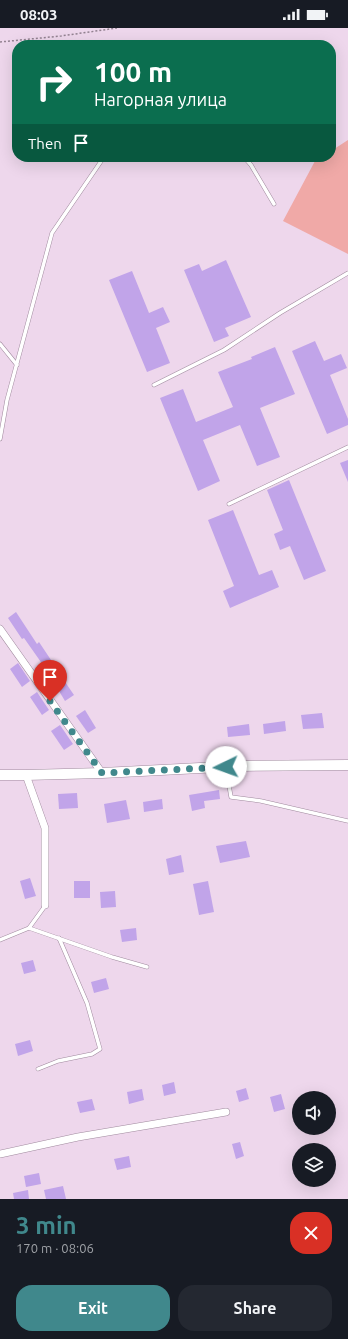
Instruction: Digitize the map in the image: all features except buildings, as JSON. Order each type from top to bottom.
[{"type":"street","points":[[0,629],[102,773]]},
{"type":"street","points":[[0,775],[102,773],[226,767],[348,765]]},
{"type":"street","points":[[26,775],[45,828],[45,906]]},
{"type":"street","points":[[0,1154],[78,1137],[226,1112]]},
{"type":"lane","points":[[0,439],[7,400],[52,233],[101,162]]},
{"type":"lane","points":[[248,162],[274,204]]},
{"type":"lane","points":[[154,385],[224,350],[280,313],[348,273]]},
{"type":"lane","points":[[0,344],[17,365]]},
{"type":"lane","points":[[229,504],[348,447]]},
{"type":"lane","points":[[226,767],[231,797],[261,801],[348,822]]},
{"type":"lane","points":[[0,940],[29,928],[45,906]]},
{"type":"lane","points":[[29,928],[112,957],[146,967]]},
{"type":"lane","points":[[38,1069],[58,1061],[92,1054],[100,1049],[87,1003],[59,938]]},
{"type":"path","points":[[20,40],[117,28]]},
{"type":"path","points":[[0,42],[12,41]]},
{"type":"shaded area","points":[[348,140],[348,254],[283,221],[314,162],[336,162],[336,148]]},
{"type":"route","points":[[50,701],[102,773],[226,767]]}]
